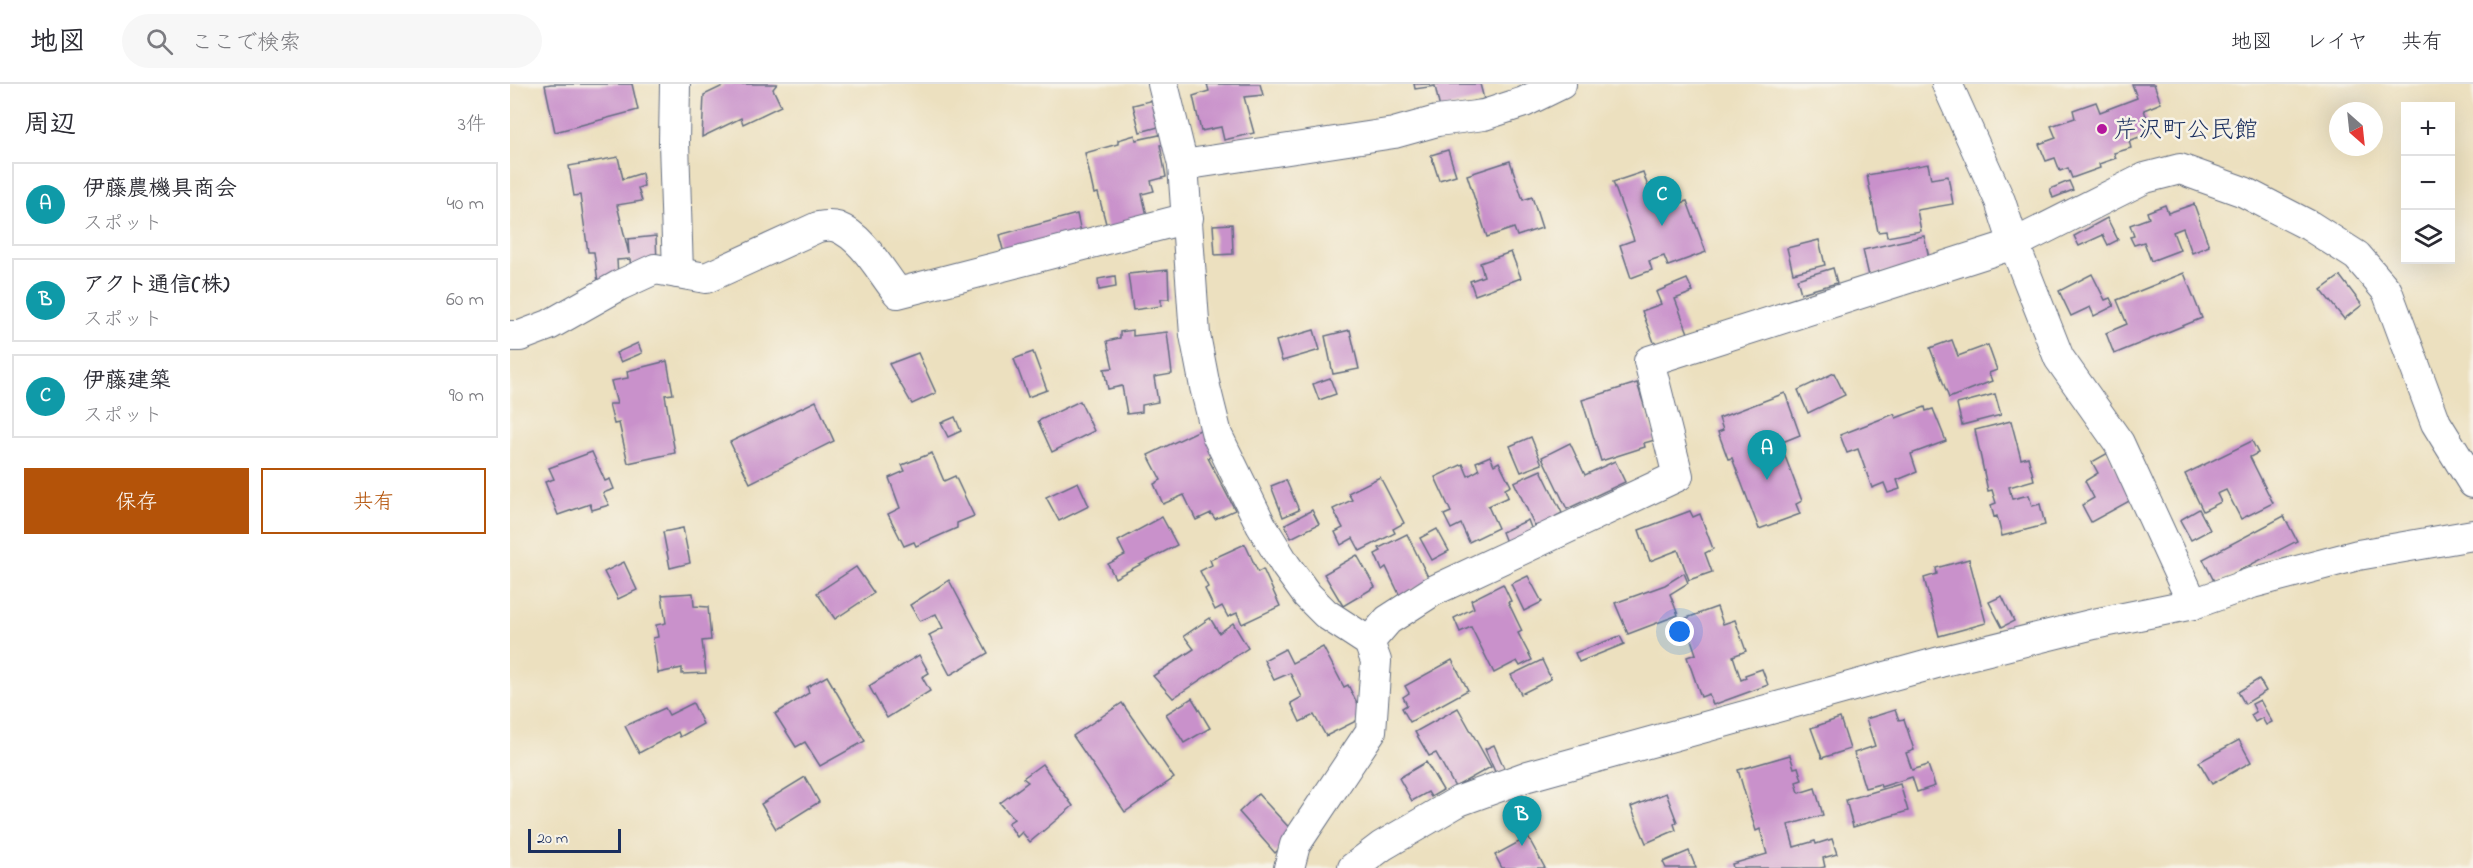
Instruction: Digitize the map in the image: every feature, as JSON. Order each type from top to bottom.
[{"type":"street","points":[[675,84],[674,142],[678,273]]},
{"type":"street","points":[[1163,84],[1183,165],[1195,335],[1217,435],[1261,525],[1293,576],[1307,595],[1326,614],[1368,642],[1376,661],[1371,731],[1295,845],[1289,868]]},
{"type":"street","points":[[1183,165],[1394,133],[1437,121],[1484,115],[1524,102],[1561,84]]},
{"type":"street","points":[[1947,84],[2000,201],[2013,244],[2059,358],[2119,443],[2193,604]]},
{"type":"street","points":[[1368,642],[1388,620],[1433,591],[1678,476],[1649,361],[2013,244],[2145,178],[2180,169],[2244,192],[2300,221],[2357,256],[2386,291],[2436,423],[2473,483]]},
{"type":"street","points":[[510,336],[520,336],[549,325],[655,268],[706,278],[818,227],[834,226],[848,232],[898,293],[1188,218]]},
{"type":"street","points":[[1353,868],[1382,846],[1459,801],[1528,776],[1940,662],[2094,624],[2193,604],[2252,583],[2358,555],[2473,535]]},
{"type":"building","points":[[632,84],[638,110],[555,132],[545,85]]},
{"type":"building","points":[[722,84],[777,84],[773,89],[781,106],[743,124],[741,118],[702,137],[704,95],[723,86]]},
{"type":"building","points":[[1207,84],[1260,84],[1263,95],[1244,97],[1254,133],[1224,140],[1221,127],[1201,131],[1193,96],[1209,91]]},
{"type":"building","points":[[1414,84],[1480,84],[1484,99],[1440,109],[1435,86],[1415,89]]},
{"type":"building","name":"芹沢町公民館","points":[[2132,84],[2154,84],[2161,103],[2144,110],[2152,132],[2129,141],[2131,148],[2114,153],[2116,158],[2099,164],[2100,168],[2072,178],[2068,168],[2060,171],[2055,158],[2046,161],[2039,144],[2056,138],[2051,126],[2075,118],[2073,110],[2096,102],[2100,112],[2137,98]]},
{"type":"building","points":[[1154,100],[1162,126],[1140,132],[1133,105]]},
{"type":"building","points":[[1164,134],[1166,145],[1160,145],[1166,177],[1151,181],[1154,191],[1142,194],[1149,224],[1109,235],[1098,193],[1094,194],[1085,153],[1118,144],[1118,140],[1135,135],[1136,140]]},
{"type":"building","points":[[1448,150],[1456,175],[1439,180],[1431,155]]},
{"type":"building","points":[[618,157],[623,179],[642,173],[644,186],[638,188],[642,201],[617,205],[629,254],[628,239],[656,236],[657,264],[631,269],[630,259],[617,260],[618,276],[598,282],[594,252],[588,252],[580,195],[574,196],[569,166]]},
{"type":"building","points":[[1510,161],[1523,200],[1532,197],[1542,228],[1517,236],[1514,228],[1487,237],[1467,175]]},
{"type":"building","points":[[1928,164],[1931,179],[1948,176],[1953,204],[1917,210],[1921,231],[1887,237],[1886,231],[1878,232],[1867,175]]},
{"type":"building","points":[[1643,172],[1656,211],[1687,201],[1706,252],[1668,266],[1664,256],[1649,261],[1652,270],[1631,278],[1620,245],[1634,240],[1613,182]]},
{"type":"building","points":[[2069,181],[2073,190],[2053,198],[2050,189]]},
{"type":"building","points":[[2194,204],[2209,246],[2192,253],[2183,228],[2173,232],[2180,250],[2151,261],[2144,242],[2134,245],[2130,237],[2134,236],[2130,225],[2149,218],[2147,212],[2165,205],[2168,213]]},
{"type":"building","points":[[1077,214],[1082,237],[1005,257],[999,235]]},
{"type":"building","points":[[2107,218],[2118,240],[2108,245],[2103,235],[2079,246],[2074,236]]},
{"type":"building","points":[[1232,224],[1233,254],[1215,255],[1213,225]]},
{"type":"building","points":[[1924,236],[1930,262],[1869,276],[1863,250]]},
{"type":"building","points":[[1819,240],[1825,265],[1793,273],[1787,248]]},
{"type":"building","points":[[1511,252],[1521,278],[1475,295],[1470,281],[1484,276],[1480,263]]},
{"type":"building","points":[[1833,268],[1837,283],[1801,293],[1797,279]]},
{"type":"building","points":[[1168,270],[1169,299],[1161,299],[1161,306],[1133,310],[1128,274]]},
{"type":"building","points":[[2184,273],[2202,318],[2114,354],[2106,333],[2127,324],[2117,300]]},
{"type":"building","points":[[2092,274],[2105,300],[2110,298],[2114,306],[2094,316],[2090,307],[2071,316],[2059,291]]},
{"type":"building","points":[[1115,276],[1116,287],[1099,290],[1098,279]]},
{"type":"building","points":[[2340,276],[2362,305],[2344,319],[2321,290]]},
{"type":"building","points":[[1687,279],[1693,292],[1675,299],[1688,333],[1655,345],[1642,311],[1661,304],[1656,292]]},
{"type":"building","points":[[1133,330],[1133,336],[1167,332],[1172,374],[1154,377],[1158,402],[1142,405],[1142,412],[1127,414],[1122,386],[1108,389],[1104,369],[1113,368],[1107,341],[1120,338],[1120,332]]},
{"type":"building","points":[[1314,330],[1320,350],[1282,361],[1276,341]]},
{"type":"building","points":[[1350,330],[1359,369],[1333,374],[1325,336]]},
{"type":"building","points":[[1952,340],[1958,356],[1988,345],[1997,370],[1989,373],[1992,381],[1949,398],[1930,348]]},
{"type":"building","points":[[638,343],[642,353],[621,362],[616,353]]},
{"type":"building","points":[[1033,352],[1047,390],[1028,397],[1014,359]]},
{"type":"building","points":[[918,353],[936,393],[912,404],[889,364]]},
{"type":"building","points":[[667,361],[673,394],[665,395],[675,453],[628,463],[619,423],[614,424],[609,404],[617,404],[611,381],[628,378],[627,371]]},
{"type":"building","points":[[1834,373],[1845,395],[1808,413],[1798,390]]},
{"type":"building","points":[[1330,378],[1336,394],[1319,400],[1313,384]]},
{"type":"building","points":[[1637,383],[1655,440],[1644,443],[1645,447],[1601,461],[1582,400]]},
{"type":"building","points":[[1785,393],[1800,435],[1780,443],[1802,501],[1796,504],[1800,514],[1759,529],[1732,458],[1728,459],[1718,432],[1723,430],[1719,418]]},
{"type":"building","points":[[1995,394],[2001,415],[1962,425],[1957,404]]},
{"type":"building","points":[[816,401],[834,441],[750,483],[730,442]]},
{"type":"building","points":[[1080,401],[1094,431],[1052,452],[1038,421]]},
{"type":"building","points":[[1925,407],[1926,411],[1933,409],[1946,441],[1911,454],[1917,472],[1897,480],[1900,489],[1888,493],[1884,483],[1872,488],[1858,449],[1847,453],[1840,435],[1894,414],[1896,418]]},
{"type":"building","points":[[955,417],[961,431],[948,437],[941,423]]},
{"type":"building","points":[[2011,421],[2021,459],[2028,457],[2034,480],[2009,487],[2012,499],[2029,495],[2032,506],[2040,504],[2045,525],[2002,536],[1997,516],[1994,517],[1991,505],[1996,503],[1992,490],[1988,491],[1975,430]]},
{"type":"building","points":[[1204,428],[1216,454],[1208,458],[1235,510],[1215,519],[1211,513],[1196,520],[1184,495],[1163,504],[1154,484],[1161,480],[1148,455]]},
{"type":"building","points":[[1531,437],[1542,464],[1521,472],[1510,446]]},
{"type":"building","points":[[2252,441],[2258,453],[2250,457],[2273,503],[2241,519],[2226,490],[2217,494],[2221,502],[2203,511],[2185,474]]},
{"type":"building","points":[[1570,443],[1585,475],[1615,461],[1625,482],[1567,509],[1542,457]]},
{"type":"building","points":[[592,452],[605,481],[610,479],[614,489],[603,493],[609,505],[592,510],[590,504],[558,515],[545,482],[554,479],[549,468]]},
{"type":"building","points":[[932,453],[944,481],[955,476],[974,516],[957,523],[957,528],[916,546],[914,542],[904,546],[888,514],[900,508],[889,478],[905,471],[902,465]]},
{"type":"building","points":[[2108,453],[2133,499],[2091,522],[2082,505],[2094,498],[2085,481],[2098,473],[2092,462]]},
{"type":"building","points":[[1490,456],[1494,465],[1499,462],[1511,486],[1505,489],[1508,497],[1488,506],[1498,528],[1469,542],[1461,524],[1451,529],[1444,515],[1451,512],[1435,477],[1463,464],[1468,476],[1479,470],[1476,462]]},
{"type":"building","points":[[1541,470],[1562,513],[1556,516],[1558,520],[1540,529],[1538,525],[1535,526],[1514,482]]},
{"type":"building","points":[[1380,477],[1404,523],[1393,529],[1395,533],[1360,551],[1353,538],[1341,545],[1335,532],[1343,528],[1333,509],[1352,500],[1348,493]]},
{"type":"building","points":[[1286,480],[1299,510],[1283,517],[1271,486]]},
{"type":"building","points":[[1078,482],[1089,506],[1059,521],[1046,497]]},
{"type":"building","points":[[2199,509],[2210,530],[2191,540],[2180,520]]},
{"type":"building","points":[[1312,510],[1319,524],[1291,538],[1285,524]]},
{"type":"building","points":[[1690,511],[1693,517],[1700,514],[1713,549],[1705,553],[1712,572],[1689,580],[1678,550],[1650,561],[1639,530]]},
{"type":"building","points":[[2284,516],[2297,541],[2215,583],[2203,559]]},
{"type":"building","points":[[1162,517],[1177,545],[1115,578],[1108,564],[1125,555],[1118,541]]},
{"type":"building","points":[[1528,520],[1533,533],[1507,545],[1502,532]]},
{"type":"building","points":[[683,528],[690,563],[670,568],[663,532]]},
{"type":"building","points":[[1437,529],[1449,551],[1432,560],[1420,538]]},
{"type":"building","points":[[1407,534],[1430,581],[1400,596],[1386,567],[1382,570],[1375,554],[1381,551],[1379,548]]},
{"type":"building","points":[[1245,544],[1258,572],[1263,569],[1280,606],[1242,624],[1237,613],[1228,617],[1222,606],[1215,610],[1200,571],[1212,565],[1210,560]]},
{"type":"building","points":[[1357,555],[1375,587],[1343,606],[1324,574]]},
{"type":"building","points":[[1969,559],[1986,623],[1939,636],[1924,578],[1937,574],[1936,568]]},
{"type":"building","points":[[624,562],[637,590],[618,599],[604,572]]},
{"type":"building","points":[[856,567],[874,593],[835,619],[817,593]]},
{"type":"building","points":[[1684,573],[1688,583],[1670,594],[1678,615],[1628,634],[1615,603],[1665,585]]},
{"type":"building","points":[[1528,576],[1542,602],[1524,611],[1511,584]]},
{"type":"building","points":[[949,580],[988,653],[950,675],[929,635],[943,628],[936,614],[920,621],[910,605]]},
{"type":"building","points":[[1503,584],[1511,601],[1508,602],[1522,631],[1518,633],[1532,660],[1520,666],[1517,661],[1494,673],[1471,627],[1460,632],[1454,618],[1474,608],[1471,600]]},
{"type":"building","points":[[693,593],[694,606],[708,607],[711,640],[702,641],[706,673],[682,674],[682,668],[658,673],[653,638],[658,637],[656,625],[666,623],[662,595]]},
{"type":"building","points":[[2002,596],[2014,621],[2002,627],[1989,602]]},
{"type":"building","points":[[1717,607],[1723,624],[1735,620],[1746,651],[1733,656],[1741,680],[1746,678],[1745,675],[1762,669],[1768,685],[1713,705],[1709,694],[1701,697],[1687,657],[1696,654],[1684,619]]},
{"type":"building","points":[[1210,618],[1219,633],[1233,623],[1248,648],[1173,698],[1153,676],[1194,649],[1184,636]]},
{"type":"building","points":[[1620,636],[1624,644],[1579,662],[1575,653]]},
{"type":"building","points":[[1323,647],[1344,687],[1348,685],[1364,717],[1326,736],[1314,715],[1300,722],[1291,703],[1302,697],[1290,673],[1274,680],[1264,660],[1285,649],[1292,663]]},
{"type":"building","points":[[919,655],[929,673],[922,677],[930,691],[887,718],[869,686]]},
{"type":"building","points":[[1452,660],[1468,690],[1410,722],[1402,708],[1407,705],[1403,697],[1409,693],[1405,686]]},
{"type":"building","points":[[1542,660],[1551,679],[1521,694],[1511,675]]},
{"type":"building","points":[[827,676],[865,741],[820,766],[805,742],[796,747],[775,714],[809,693],[807,687]]},
{"type":"building","points":[[2259,679],[2266,691],[2245,704],[2238,692]]},
{"type":"building","points":[[1192,698],[1210,728],[1184,743],[1166,714]]},
{"type":"building","points":[[2260,700],[2272,722],[2266,725],[2262,718],[2255,722],[2251,715],[2256,712],[2252,704]]},
{"type":"building","points":[[693,703],[703,724],[680,737],[678,732],[639,753],[625,726],[665,708],[669,715]]},
{"type":"building","points":[[1122,703],[1174,778],[1125,812],[1073,736]]},
{"type":"building","points":[[1458,708],[1491,767],[1455,787],[1436,753],[1429,756],[1415,732]]},
{"type":"building","points":[[1895,710],[1899,720],[1904,719],[1914,750],[1906,753],[1912,770],[1928,765],[1935,786],[1917,792],[1912,777],[1881,787],[1880,784],[1865,788],[1854,753],[1875,746],[1866,719]]},
{"type":"building","points":[[1840,718],[1850,749],[1822,758],[1811,728]]},
{"type":"building","points":[[2239,740],[2251,762],[2212,784],[2199,762]]},
{"type":"building","points":[[1494,745],[1505,770],[1496,774],[1485,749]]},
{"type":"building","points":[[1790,755],[1794,768],[1798,767],[1802,780],[1796,782],[1799,793],[1815,788],[1823,815],[1788,825],[1794,847],[1832,839],[1837,854],[1823,858],[1825,867],[1820,868],[1733,868],[1732,864],[1767,854],[1760,829],[1756,831],[1738,770]]},
{"type":"building","points":[[1426,762],[1443,790],[1431,797],[1428,792],[1412,801],[1399,778]]},
{"type":"building","points":[[1042,764],[1073,806],[1030,842],[1022,832],[1017,837],[1008,823],[1014,819],[1000,803],[1028,782],[1023,778]]},
{"type":"building","points":[[805,777],[819,802],[776,829],[761,804]]},
{"type":"building","points":[[1900,784],[1908,811],[1853,827],[1846,800]]},
{"type":"building","points":[[1666,793],[1677,822],[1674,824],[1676,830],[1646,843],[1631,807]]},
{"type":"building","points":[[1258,794],[1295,834],[1275,853],[1239,812]]},
{"type":"building","points":[[1528,837],[1545,868],[1502,868],[1495,855]]},
{"type":"building","points":[[1689,851],[1696,868],[1666,868],[1663,862]]},
{"type":"place","name":"芹沢町公民館","points":[[2102,129]]},
{"type":"place","name":"伊藤建築","points":[[1662,226]]},
{"type":"place","name":"伊藤農機具商会","points":[[1767,480]]},
{"type":"place","name":"アクト通信(株)","points":[[1522,846]]}]
